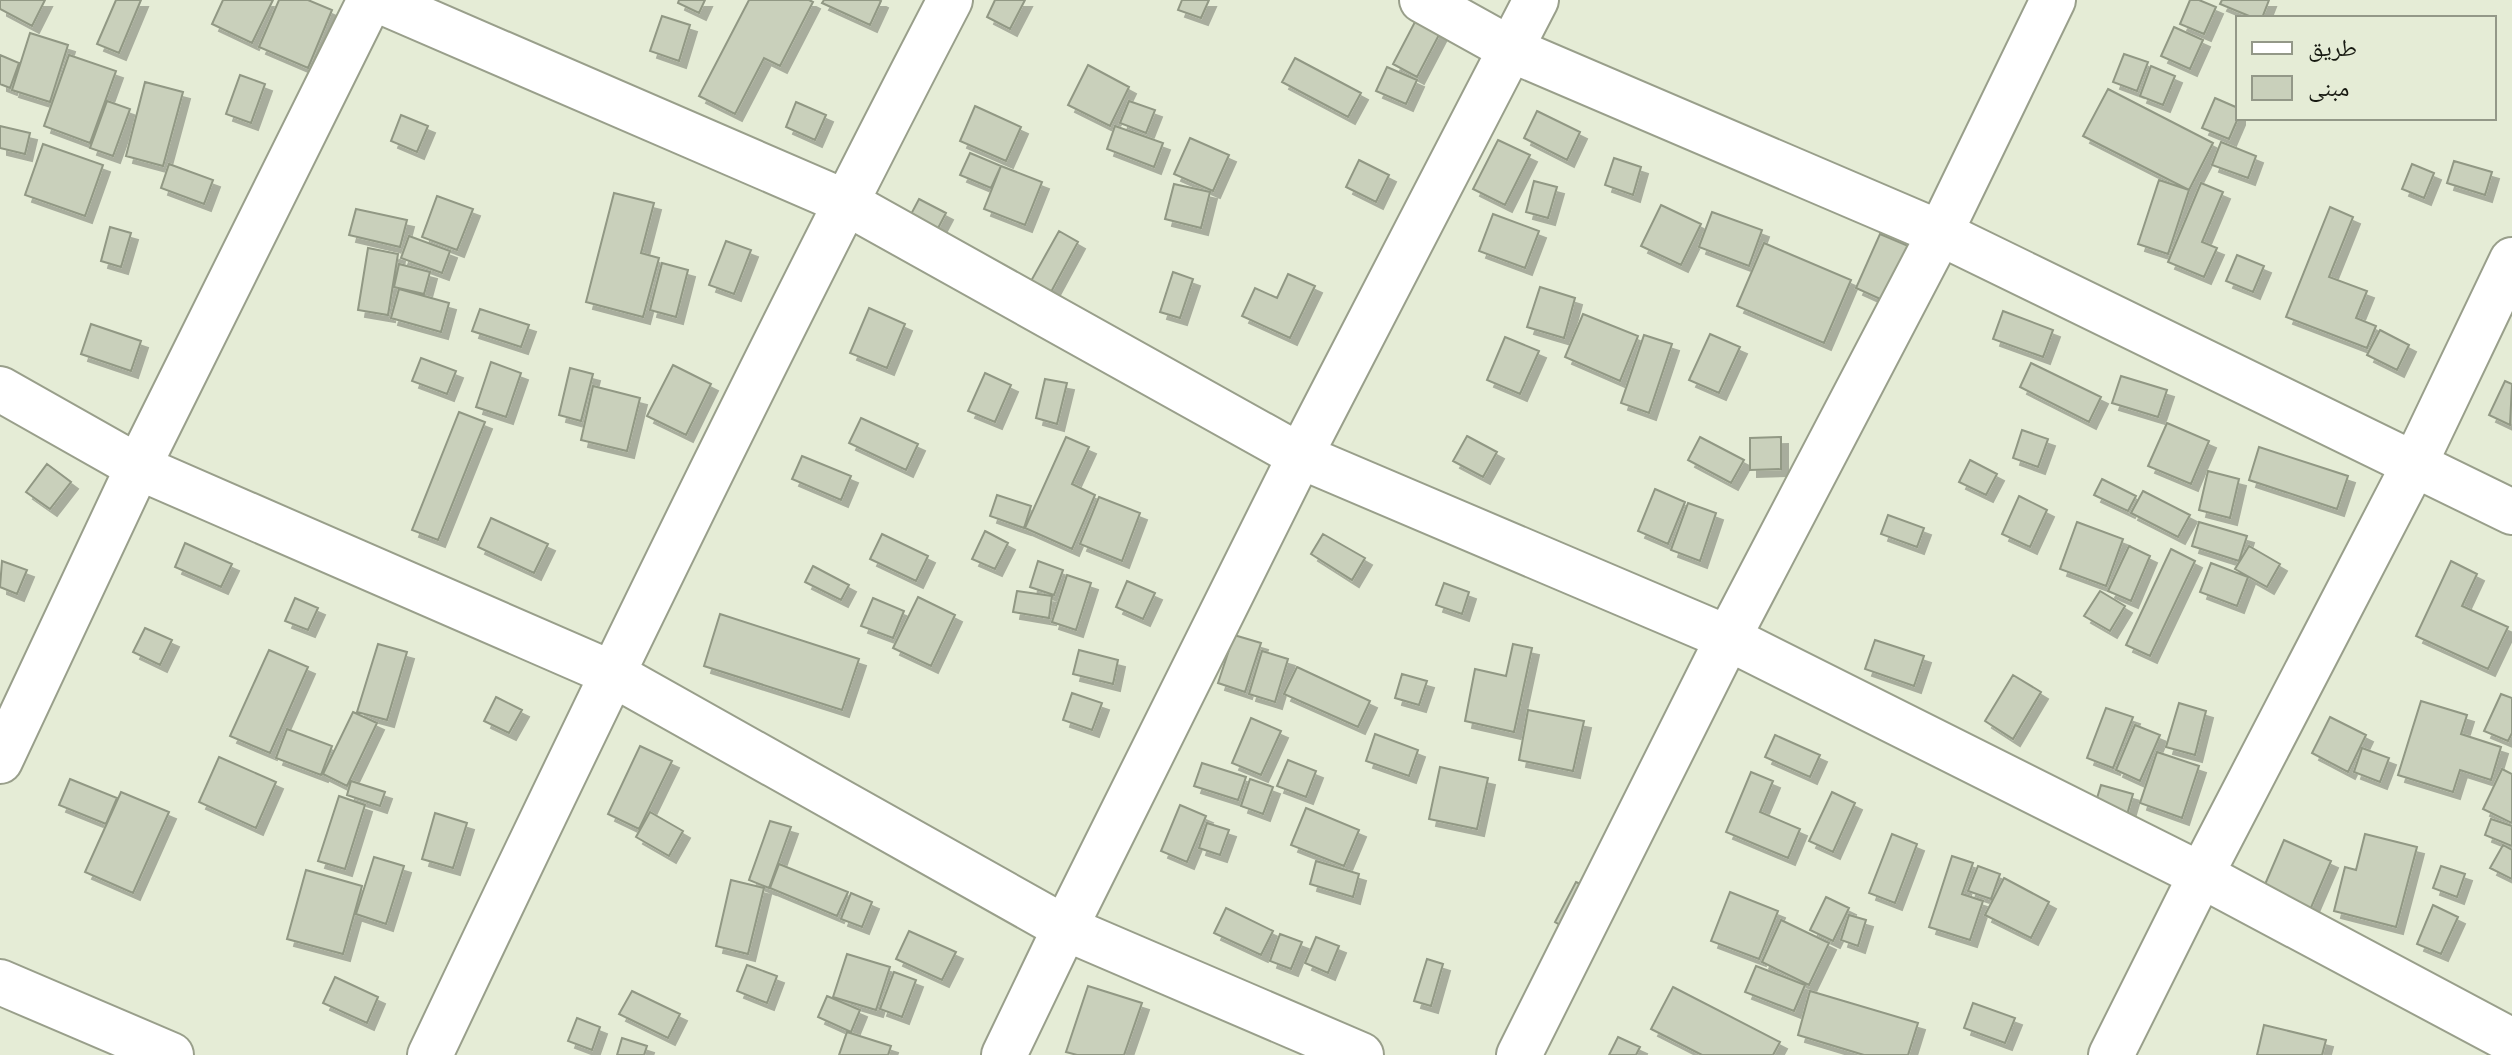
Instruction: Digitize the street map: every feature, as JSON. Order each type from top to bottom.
[{"type":"street","points":[[0,761],[138,467],[370,0]]},
{"type":"street","points":[[378,0],[845,202],[1300,456],[1728,638],[2201,875],[2512,1041]]},
{"type":"street","points":[[430,1055],[611,673],[845,202],[950,0]]},
{"type":"street","points":[[1422,0],[1512,50],[1940,233],[2512,512]]},
{"type":"street","points":[[1004,1055],[1300,456],[1536,0]]},
{"type":"street","points":[[1519,1055],[1728,638],[1940,233],[2053,0]]},
{"type":"street","points":[[2111,1055],[2415,463],[2512,260]]},
{"type":"street","points":[[0,389],[138,467],[611,673],[1065,928],[1361,1055]]},
{"type":"street","points":[[0,982],[171,1055]]},
{"type":"building","points":[[0,0],[45,0],[32,26],[0,9]]},
{"type":"building","points":[[116,0],[141,0],[119,53],[97,44]]},
{"type":"building","points":[[223,0],[273,0],[252,43],[212,24]]},
{"type":"building","points":[[279,0],[308,0],[332,10],[308,68],[259,47]]},
{"type":"building","points":[[679,0],[705,0],[699,13],[678,3]]},
{"type":"building","points":[[749,0],[813,2],[780,66],[764,58],[735,114],[699,96]]},
{"type":"building","points":[[824,0],[881,1],[870,25],[822,3]]},
{"type":"building","points":[[995,0],[1025,0],[1010,29],[987,17]]},
{"type":"building","points":[[1182,0],[1209,0],[1201,18],[1178,10]]},
{"type":"building","points":[[2190,0],[2216,7],[2204,34],[2180,24]]},
{"type":"building","points":[[2222,0],[2269,0],[2263,16],[2249,16],[2220,4]]},
{"type":"building","points":[[662,16],[690,25],[679,61],[650,51]]},
{"type":"building","points":[[1417,18],[1441,31],[1417,77],[1393,64]]},
{"type":"building","points":[[2174,27],[2203,40],[2190,69],[2161,56]]},
{"type":"building","points":[[30,33],[68,45],[50,102],[12,90]]},
{"type":"building","points":[[2124,54],[2148,62],[2137,91],[2113,82]]},
{"type":"building","points":[[0,55],[19,63],[10,88],[0,84]]},
{"type":"building","points":[[69,55],[116,71],[90,143],[44,126]]},
{"type":"building","points":[[1295,58],[1361,93],[1348,117],[1282,82]]},
{"type":"building","points":[[1088,65],[1129,87],[1110,126],[1068,105]]},
{"type":"building","points":[[2151,66],[2175,76],[2163,105],[2140,96]]},
{"type":"building","points":[[1387,67],[1417,80],[1406,104],[1376,91]]},
{"type":"building","points":[[240,75],[265,84],[251,123],[226,114]]},
{"type":"building","points":[[145,82],[183,92],[163,166],[126,156]]},
{"type":"building","points":[[2108,89],[2213,143],[2189,190],[2083,136]]},
{"type":"building","points":[[2215,98],[2236,107],[2237,120],[2229,139],[2202,128]]},
{"type":"building","points":[[107,101],[130,109],[113,156],[90,148]]},
{"type":"building","points":[[1129,101],[1155,110],[1146,133],[1120,123]]},
{"type":"building","points":[[796,102],[826,115],[815,140],[786,127]]},
{"type":"building","points":[[975,106],[1021,127],[1006,161],[960,141]]},
{"type":"building","points":[[1537,111],[1580,132],[1567,160],[1524,138]]},
{"type":"building","points":[[401,115],[428,126],[417,152],[391,141]]},
{"type":"building","points":[[0,126],[30,133],[25,154],[0,148]]},
{"type":"building","points":[[1115,126],[1163,143],[1154,167],[1107,149]]},
{"type":"building","points":[[1190,138],[1229,155],[1213,191],[1174,174]]},
{"type":"building","points":[[1498,140],[1530,155],[1505,205],[1473,189]]},
{"type":"building","points":[[2221,142],[2256,156],[2248,178],[2212,165]]},
{"type":"building","points":[[43,144],[103,165],[85,216],[25,195]]},
{"type":"building","points":[[970,153],[1001,166],[991,188],[960,175]]},
{"type":"building","points":[[1614,158],[1641,167],[1633,195],[1605,185]]},
{"type":"building","points":[[1359,160],[1389,175],[1376,202],[1346,187]]},
{"type":"building","points":[[2454,161],[2492,172],[2485,195],[2447,183]]},
{"type":"building","points":[[169,164],[213,180],[204,204],[161,188]]},
{"type":"building","points":[[2412,164],[2434,173],[2424,198],[2402,189]]},
{"type":"building","points":[[1001,166],[1042,182],[1025,225],[984,209]]},
{"type":"building","points":[[2159,180],[2189,190],[2168,254],[2138,244]]},
{"type":"building","points":[[1534,181],[1557,187],[1548,218],[1526,212]]},
{"type":"building","points":[[2201,183],[2223,192],[2202,242],[2217,248],[2204,277],[2168,262]]},
{"type":"building","points":[[1174,184],[1210,192],[1201,228],[1165,219]]},
{"type":"building","points":[[614,193],[654,203],[641,253],[659,258],[643,317],[586,302]]},
{"type":"building","points":[[437,196],[473,209],[457,250],[422,237]]},
{"type":"building","points":[[919,199],[946,213],[936,232],[909,218]]},
{"type":"building","points":[[1661,205],[1701,224],[1681,265],[1641,246]]},
{"type":"building","points":[[2330,207],[2353,217],[2329,277],[2367,291],[2356,318],[2376,326],[2367,348],[2286,317]]},
{"type":"building","points":[[356,209],[407,220],[400,247],[349,235]]},
{"type":"building","points":[[1712,212],[1762,230],[1749,266],[1699,247]]},
{"type":"building","points":[[1493,214],[1539,231],[1525,268],[1479,251]]},
{"type":"building","points":[[110,227],[131,233],[121,267],[101,261]]},
{"type":"building","points":[[1059,231],[1078,242],[1051,292],[1031,281]]},
{"type":"building","points":[[1880,234],[1913,248],[1889,303],[1856,288]]},
{"type":"building","points":[[409,236],[450,251],[442,273],[401,258]]},
{"type":"building","points":[[726,241],[751,250],[734,294],[709,285]]},
{"type":"building","points":[[1764,243],[1851,280],[1824,343],[1737,306]]},
{"type":"building","points":[[368,248],[398,254],[388,315],[358,310]]},
{"type":"building","points":[[2237,255],[2264,266],[2253,292],[2226,281]]},
{"type":"building","points":[[662,263],[688,270],[676,317],[650,310]]},
{"type":"building","points":[[399,264],[430,272],[424,294],[394,287]]},
{"type":"building","points":[[1173,272],[1193,279],[1180,318],[1160,312]]},
{"type":"building","points":[[1288,274],[1315,286],[1290,338],[1242,316],[1255,288],[1277,298]]},
{"type":"building","points":[[1540,287],[1575,298],[1564,338],[1527,327]]},
{"type":"building","points":[[399,289],[449,303],[441,332],[391,318]]},
{"type":"building","points":[[869,308],[905,324],[887,368],[850,353]]},
{"type":"building","points":[[480,309],[529,325],[521,347],[472,331]]},
{"type":"building","points":[[2003,311],[2053,330],[2043,357],[1993,339]]},
{"type":"building","points":[[1583,314],[1638,336],[1620,381],[1565,357]]},
{"type":"building","points":[[91,324],[141,341],[131,371],[81,354]]},
{"type":"building","points":[[2380,330],[2409,345],[2397,370],[2367,355]]},
{"type":"building","points":[[1710,334],[1740,347],[1719,393],[1689,380]]},
{"type":"building","points":[[1644,335],[1672,344],[1649,413],[1621,403]]},
{"type":"building","points":[[1505,337],[1539,351],[1520,394],[1487,380]]},
{"type":"building","points":[[421,358],[456,371],[447,394],[412,381]]},
{"type":"building","points":[[491,362],[521,373],[506,417],[476,407]]},
{"type":"building","points":[[2031,363],[2101,397],[2089,422],[2020,387]]},
{"type":"building","points":[[673,365],[711,384],[686,435],[647,416]]},
{"type":"building","points":[[570,368],[593,374],[581,421],[559,415]]},
{"type":"building","points":[[985,373],[1011,385],[995,422],[968,411]]},
{"type":"building","points":[[2121,376],[2167,390],[2158,417],[2112,403]]},
{"type":"building","points":[[1045,379],[1067,383],[1057,424],[1036,418]]},
{"type":"building","points":[[2505,381],[2512,384],[2510,425],[2489,415]]},
{"type":"building","points":[[593,386],[640,398],[627,451],[581,440]]},
{"type":"building","points":[[459,412],[485,422],[438,540],[412,530]]},
{"type":"building","points":[[861,418],[918,444],[906,470],[849,443]]},
{"type":"building","points":[[2167,423],[2209,441],[2191,484],[2148,466]]},
{"type":"building","points":[[2022,430],[2048,439],[2038,467],[2013,458]]},
{"type":"building","points":[[1467,436],[1497,452],[1483,477],[1453,461]]},
{"type":"building","points":[[1066,437],[1089,447],[1072,484],[1095,495],[1072,549],[1025,528]]},
{"type":"building","points":[[1700,437],[1744,460],[1731,483],[1688,460]]},
{"type":"building","points":[[1781,437],[1781,469],[1750,470],[1750,438]]},
{"type":"building","points":[[2259,447],[2348,476],[2337,509],[2249,480]]},
{"type":"building","points":[[802,456],[851,476],[841,500],[792,479]]},
{"type":"building","points":[[1970,460],[1997,474],[1986,495],[1959,482]]},
{"type":"building","points":[[47,464],[71,482],[50,509],[26,492]]},
{"type":"building","points":[[2208,471],[2239,479],[2230,518],[2199,510]]},
{"type":"building","points":[[2102,479],[2136,496],[2128,511],[2094,495]]},
{"type":"building","points":[[1655,489],[1685,502],[1668,544],[1638,531]]},
{"type":"building","points":[[2143,491],[2190,515],[2178,537],[2131,513]]},
{"type":"building","points":[[997,495],[1031,506],[1024,528],[990,516]]},
{"type":"building","points":[[2019,496],[2047,510],[2030,547],[2002,534]]},
{"type":"building","points":[[1099,497],[1140,513],[1122,561],[1080,544]]},
{"type":"building","points":[[1688,503],[1716,513],[1700,561],[1671,550]]},
{"type":"building","points":[[1888,515],[1924,528],[1917,547],[1881,534]]},
{"type":"building","points":[[491,518],[548,544],[534,573],[478,547]]},
{"type":"building","points":[[2077,522],[2123,539],[2106,586],[2060,569]]},
{"type":"building","points":[[2199,522],[2247,536],[2239,561],[2192,546]]},
{"type":"building","points":[[985,531],[1008,543],[995,569],[972,559]]},
{"type":"building","points":[[882,534],[928,556],[916,581],[870,559]]},
{"type":"building","points":[[1323,534],[1365,558],[1352,580],[1311,554]]},
{"type":"building","points":[[185,543],[232,564],[221,587],[175,567]]},
{"type":"building","points":[[2129,546],[2150,556],[2131,601],[2108,591]]},
{"type":"building","points":[[2249,546],[2280,564],[2267,587],[2235,569]]},
{"type":"building","points":[[2171,549],[2195,561],[2150,656],[2126,645]]},
{"type":"building","points":[[2,561],[27,570],[17,594],[0,587]]},
{"type":"building","points":[[1038,561],[1063,570],[1054,595],[1030,587]]},
{"type":"building","points":[[2451,561],[2477,574],[2462,606],[2508,627],[2488,669],[2416,636]]},
{"type":"building","points":[[2211,563],[2248,577],[2237,606],[2200,592]]},
{"type":"building","points":[[813,566],[849,585],[841,600],[805,582]]},
{"type":"building","points":[[1067,575],[1091,583],[1076,630],[1052,622]]},
{"type":"building","points":[[1127,581],[1155,593],[1143,619],[1116,607]]},
{"type":"building","points":[[1444,583],[1469,592],[1462,614],[1436,605]]},
{"type":"building","points":[[1017,591],[1052,596],[1049,618],[1013,612]]},
{"type":"building","points":[[2100,591],[2125,606],[2110,631],[2084,616]]},
{"type":"building","points":[[918,597],[955,615],[931,666],[893,648]]},
{"type":"building","points":[[295,598],[318,608],[308,630],[285,621]]},
{"type":"building","points":[[873,598],[904,611],[893,638],[861,626]]},
{"type":"building","points":[[720,614],[859,659],[842,710],[704,666]]},
{"type":"building","points":[[145,628],[172,640],[160,665],[133,652]]},
{"type":"building","points":[[1234,635],[1261,643],[1245,692],[1218,683]]},
{"type":"building","points":[[1875,640],[1924,656],[1914,686],[1865,669]]},
{"type":"building","points":[[378,644],[407,652],[387,720],[357,712]]},
{"type":"building","points":[[1513,644],[1532,648],[1514,732],[1465,721],[1475,669],[1506,676]]},
{"type":"building","points":[[269,650],[308,667],[270,753],[230,736]]},
{"type":"building","points":[[1079,650],[1118,660],[1113,684],[1073,674]]},
{"type":"building","points":[[1262,651],[1288,659],[1275,702],[1249,694]]},
{"type":"building","points":[[1297,667],[1370,701],[1358,727],[1284,694]]},
{"type":"building","points":[[1402,674],[1427,681],[1419,705],[1395,698]]},
{"type":"building","points":[[2013,675],[2041,692],[2013,739],[1985,721]]},
{"type":"building","points":[[1072,693],[1102,703],[1092,730],[1063,720]]},
{"type":"building","points":[[2501,694],[2512,698],[2512,733],[2508,741],[2484,731]]},
{"type":"building","points":[[496,697],[522,710],[509,733],[484,721]]},
{"type":"building","points":[[2421,701],[2467,715],[2461,734],[2501,747],[2491,780],[2460,770],[2453,792],[2398,775]]},
{"type":"building","points":[[2179,703],[2206,711],[2195,755],[2166,747]]},
{"type":"building","points":[[2106,708],[2133,717],[2113,768],[2087,758]]},
{"type":"building","points":[[1528,710],[1584,721],[1573,771],[1519,760]]},
{"type":"building","points":[[353,712],[377,723],[347,786],[323,774]]},
{"type":"building","points":[[2330,717],[2366,735],[2348,772],[2312,753]]},
{"type":"building","points":[[1251,718],[1281,731],[1261,775],[1232,763]]},
{"type":"building","points":[[2135,725],[2160,735],[2140,781],[2116,770]]},
{"type":"building","points":[[287,729],[332,746],[321,775],[276,758]]},
{"type":"building","points":[[1375,734],[1418,750],[1409,776],[1366,761]]},
{"type":"building","points":[[1775,735],[1820,755],[1810,777],[1765,757]]},
{"type":"building","points":[[640,746],[672,761],[639,829],[608,814]]},
{"type":"building","points":[[2362,748],[2389,758],[2380,782],[2354,772]]},
{"type":"building","points":[[2157,752],[2199,766],[2182,818],[2140,803]]},
{"type":"building","points":[[219,757],[276,782],[256,828],[199,802]]},
{"type":"building","points":[[1288,760],[1316,771],[1306,797],[1277,786]]},
{"type":"building","points":[[1202,763],[1246,777],[1238,800],[1194,786]]},
{"type":"building","points":[[1440,767],[1488,778],[1477,829],[1429,819]]},
{"type":"building","points":[[2502,769],[2512,774],[2512,823],[2483,809]]},
{"type":"building","points":[[1751,772],[1773,781],[1760,812],[1800,829],[1788,858],[1726,832]]},
{"type":"building","points":[[70,779],[117,798],[106,824],[59,805]]},
{"type":"building","points":[[1250,779],[1273,787],[1263,814],[1241,806]]},
{"type":"building","points":[[351,781],[385,792],[380,806],[347,795]]},
{"type":"building","points":[[2101,785],[2133,794],[2126,818],[2094,808]]},
{"type":"building","points":[[121,792],[169,812],[133,893],[85,872]]},
{"type":"building","points":[[1832,792],[1855,803],[1833,852],[1809,841]]},
{"type":"building","points":[[339,796],[365,805],[345,869],[318,861]]},
{"type":"building","points":[[1180,805],[1206,816],[1187,862],[1161,851]]},
{"type":"building","points":[[1306,808],[1359,830],[1344,866],[1291,845]]},
{"type":"building","points":[[650,812],[683,831],[669,856],[636,837]]},
{"type":"building","points":[[435,813],[467,823],[453,868],[422,859]]},
{"type":"building","points":[[2491,819],[2512,826],[2512,846],[2485,835]]},
{"type":"building","points":[[770,821],[791,827],[769,888],[749,880]]},
{"type":"building","points":[[1207,823],[1229,830],[1220,855],[1199,848]]},
{"type":"building","points":[[1892,834],[1917,844],[1895,903],[1869,893]]},
{"type":"building","points":[[2365,834],[2417,847],[2396,927],[2334,911],[2345,867],[2356,870]]},
{"type":"building","points":[[2284,840],[2331,861],[2310,910],[2263,889]]},
{"type":"building","points":[[2503,845],[2512,850],[2512,879],[2490,868]]},
{"type":"building","points":[[1952,856],[1973,863],[1962,894],[1983,901],[1970,940],[1929,927]]},
{"type":"building","points":[[374,857],[404,866],[386,924],[356,914]]},
{"type":"building","points":[[1316,861],[1359,874],[1353,897],[1310,884]]},
{"type":"building","points":[[779,864],[848,892],[837,916],[770,888]]},
{"type":"building","points":[[1978,866],[2000,874],[1991,899],[1968,891]]},
{"type":"building","points":[[2441,866],[2465,874],[2457,897],[2433,888]]},
{"type":"building","points":[[306,870],[362,886],[343,954],[287,939]]},
{"type":"building","points":[[2004,878],[2049,902],[2031,938],[1985,915]]},
{"type":"building","points":[[731,880],[764,888],[748,954],[716,946]]},
{"type":"building","points":[[1576,882],[1595,891],[1573,932],[1555,922]]},
{"type":"building","points":[[1730,892],[1778,911],[1759,959],[1711,941]]},
{"type":"building","points":[[851,893],[872,902],[862,927],[841,919]]},
{"type":"building","points":[[1826,897],[1849,908],[1833,941],[1810,930]]},
{"type":"building","points":[[2433,905],[2458,917],[2441,954],[2417,944]]},
{"type":"building","points":[[1226,908],[1273,931],[1261,955],[1214,933]]},
{"type":"building","points":[[1849,915],[1866,920],[1858,946],[1841,940]]},
{"type":"building","points":[[1781,920],[1829,943],[1809,985],[1762,962]]},
{"type":"building","points":[[909,931],[956,952],[942,980],[896,959]]},
{"type":"building","points":[[1280,934],[1302,942],[1291,969],[1270,961]]},
{"type":"building","points":[[1316,937],[1339,946],[1328,973],[1305,963]]},
{"type":"building","points":[[847,954],[890,967],[876,1010],[833,997]]},
{"type":"building","points":[[1427,959],[1443,964],[1431,1006],[1414,1001]]},
{"type":"building","points":[[747,965],[777,976],[767,1003],[737,991]]},
{"type":"building","points":[[1756,966],[1805,985],[1794,1011],[1745,992]]},
{"type":"building","points":[[894,972],[916,980],[902,1017],[880,1009]]},
{"type":"building","points":[[335,977],[378,997],[367,1023],[323,1003]]},
{"type":"building","points":[[1088,986],[1142,1003],[1124,1055],[1077,1055],[1066,1052]]},
{"type":"building","points":[[1673,987],[1780,1042],[1773,1055],[1702,1055],[1651,1029]]},
{"type":"building","points":[[632,991],[680,1014],[668,1038],[619,1014]]},
{"type":"building","points":[[1810,991],[1918,1023],[1908,1055],[1864,1055],[1798,1035]]},
{"type":"building","points":[[827,996],[860,1010],[851,1032],[818,1017]]},
{"type":"building","points":[[1973,1003],[2015,1018],[2005,1043],[1964,1028]]},
{"type":"building","points":[[577,1018],[600,1027],[592,1050],[568,1041]]},
{"type":"building","points":[[2264,1025],[2326,1040],[2322,1055],[2257,1055]]},
{"type":"building","points":[[847,1032],[891,1046],[888,1055],[839,1055]]},
{"type":"building","points":[[1618,1037],[1640,1047],[1636,1055],[1609,1055]]},
{"type":"building","points":[[622,1038],[647,1046],[644,1055],[617,1055]]}]
